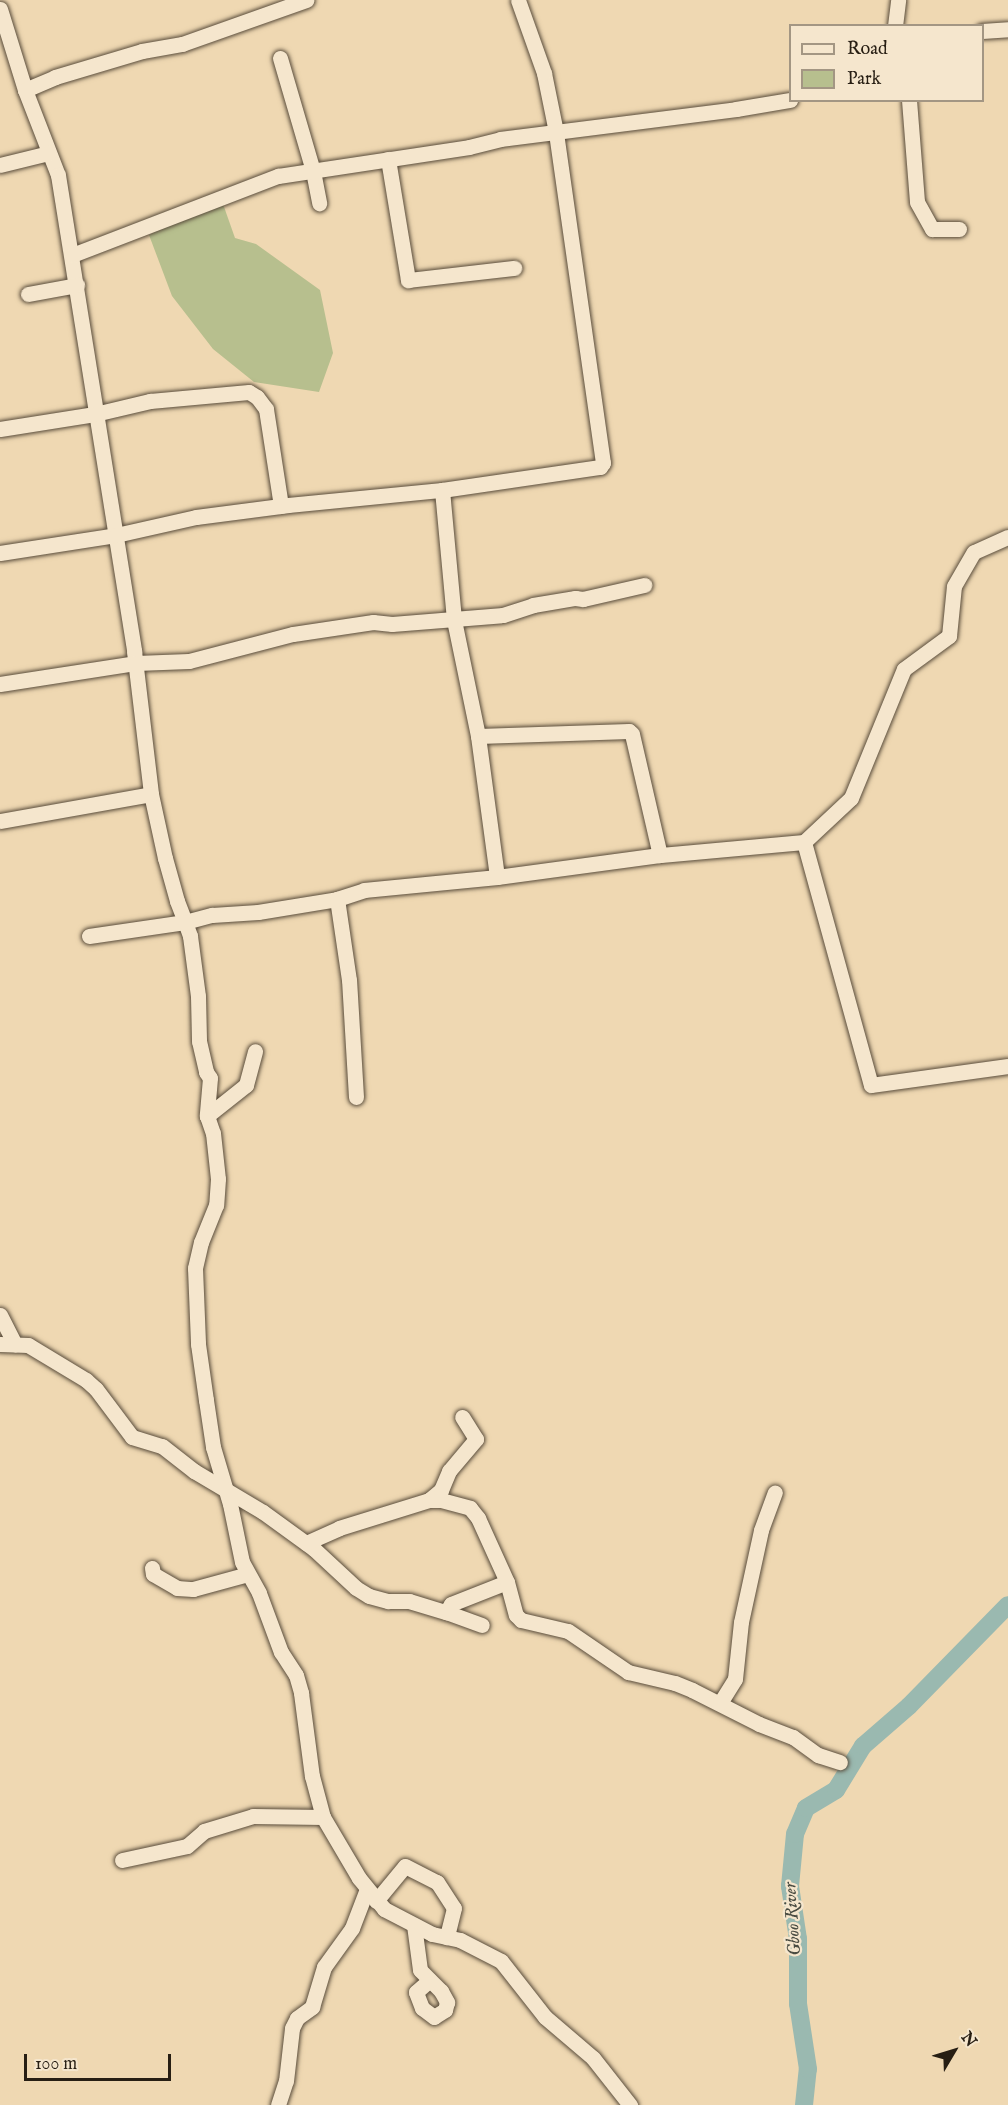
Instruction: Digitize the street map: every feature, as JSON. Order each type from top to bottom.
[{"type":"street","points":[[25,90],[55,77],[142,51],[182,44],[267,6],[306,0]]},
{"type":"street","points":[[0,553],[116,535],[196,518],[281,506],[442,490],[603,464],[556,132],[544,73],[519,0]]},
{"type":"street","points":[[895,24],[898,0]]},
{"type":"street","points":[[0,9],[25,90],[58,175],[136,663],[152,794],[165,858],[185,922],[197,978],[199,1041],[206,1071],[210,1078],[207,1116],[213,1133],[218,1197],[195,1260],[194,1294],[198,1344],[213,1447],[242,1562],[259,1593],[281,1652],[296,1675],[301,1693],[312,1776],[322,1817],[371,1895],[384,1909],[414,1925],[501,1961],[545,2017],[593,2058],[630,2105]]},
{"type":"street","points":[[984,30],[1008,29]]},
{"type":"street","points":[[280,58],[313,171],[319,203]]},
{"type":"street","points":[[72,255],[278,176],[556,132],[736,110],[789,100]]},
{"type":"street","points":[[909,102],[917,202],[932,229],[959,229]]},
{"type":"street","points":[[0,165],[49,153]]},
{"type":"street","points":[[388,159],[408,280],[514,268]]},
{"type":"street","points":[[28,294],[77,285]]},
{"type":"street","points":[[0,429],[95,414],[150,401],[249,392],[257,397],[266,409],[281,506]]},
{"type":"street","points":[[442,490],[454,620],[478,735],[497,877]]},
{"type":"street","points":[[89,936],[185,922],[212,915],[258,912],[337,899],[364,890],[497,877],[660,855],[804,842],[851,798],[904,669],[949,636],[954,585],[974,552],[1008,537]]},
{"type":"street","points":[[0,684],[136,663],[189,661],[293,634],[373,622],[392,624],[503,615],[533,605],[575,598],[583,599],[644,585]]},
{"type":"street","points":[[478,735],[629,732],[632,734],[660,855]]},
{"type":"street","points":[[0,821],[152,794]]},
{"type":"street","points":[[804,842],[871,1085],[1008,1066]]},
{"type":"street","points":[[337,899],[349,980],[356,1096]]},
{"type":"street","points":[[207,1116],[229,1096],[238,1093],[246,1085],[255,1051]]},
{"type":"street","points":[[0,1315],[8,1344],[28,1345],[86,1380],[96,1389],[132,1437],[162,1446],[194,1471],[224,1487],[306,1543],[356,1588],[369,1596],[388,1601],[409,1601],[482,1625]]},
{"type":"street","points":[[429,1500],[441,1490],[449,1471],[476,1440],[462,1417]]},
{"type":"street","points":[[720,1703],[735,1679],[744,1611],[761,1530],[775,1492]]},
{"type":"street","points":[[306,1543],[339,1528],[429,1500],[441,1500],[470,1508],[486,1530],[494,1559],[507,1582],[516,1615],[521,1620],[568,1631],[628,1672],[675,1683],[759,1724],[793,1737],[818,1755],[840,1762]]},
{"type":"street","points":[[152,1568],[153,1574],[177,1588],[193,1589],[248,1574]]},
{"type":"street","points":[[446,1612],[452,1604],[507,1582]]},
{"type":"street","points":[[122,1860],[187,1846],[204,1831],[253,1816],[322,1817]]},
{"type":"street","points":[[278,2105],[286,2081],[292,2028],[297,2018],[312,2007],[324,1967],[352,1928],[371,1895],[405,1866],[437,1882],[454,1908],[447,1937]]},
{"type":"street","points":[[414,1925],[420,1970],[430,1980]]},
{"type":"green space","points":[[223,204],[235,238],[256,244],[320,290],[333,353],[319,392],[254,382],[213,349],[172,296],[149,235],[177,220]]},
{"type":"waterway","name":"Gboo River","points":[[804,2105],[808,2069],[798,2004],[798,1939],[790,1886],[795,1834],[806,1808],[836,1790],[863,1746],[909,1706],[1008,1605]]}]
